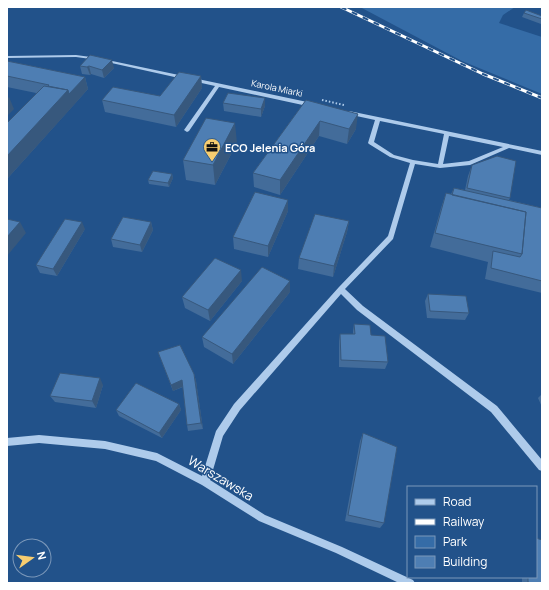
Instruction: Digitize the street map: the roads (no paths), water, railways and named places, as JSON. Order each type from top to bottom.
[{"type":"street","name":"Karola Miarki","points":[[7,57],[76,56],[317,106]]},
{"type":"street","points":[[187,130],[218,85]]},
{"type":"street","points":[[340,111],[542,153]]},
{"type":"street","points":[[378,119],[371,143],[392,156],[413,162],[440,166],[470,163],[509,146]]},
{"type":"street","points":[[440,166],[447,133]]},
{"type":"street","points":[[205,482],[219,434],[237,407],[341,289],[392,237],[413,162]]},
{"type":"street","points":[[341,289],[360,308],[494,410],[542,467]]},
{"type":"street","name":"Warszawska","points":[[7,442],[39,439],[105,446],[157,457],[205,482],[262,518],[410,583]]},
{"type":"railway","points":[[341,7],[483,74],[542,98]]},
{"type":"place","name":"ECO Jelenia Góra","points":[[212,162]]}]
